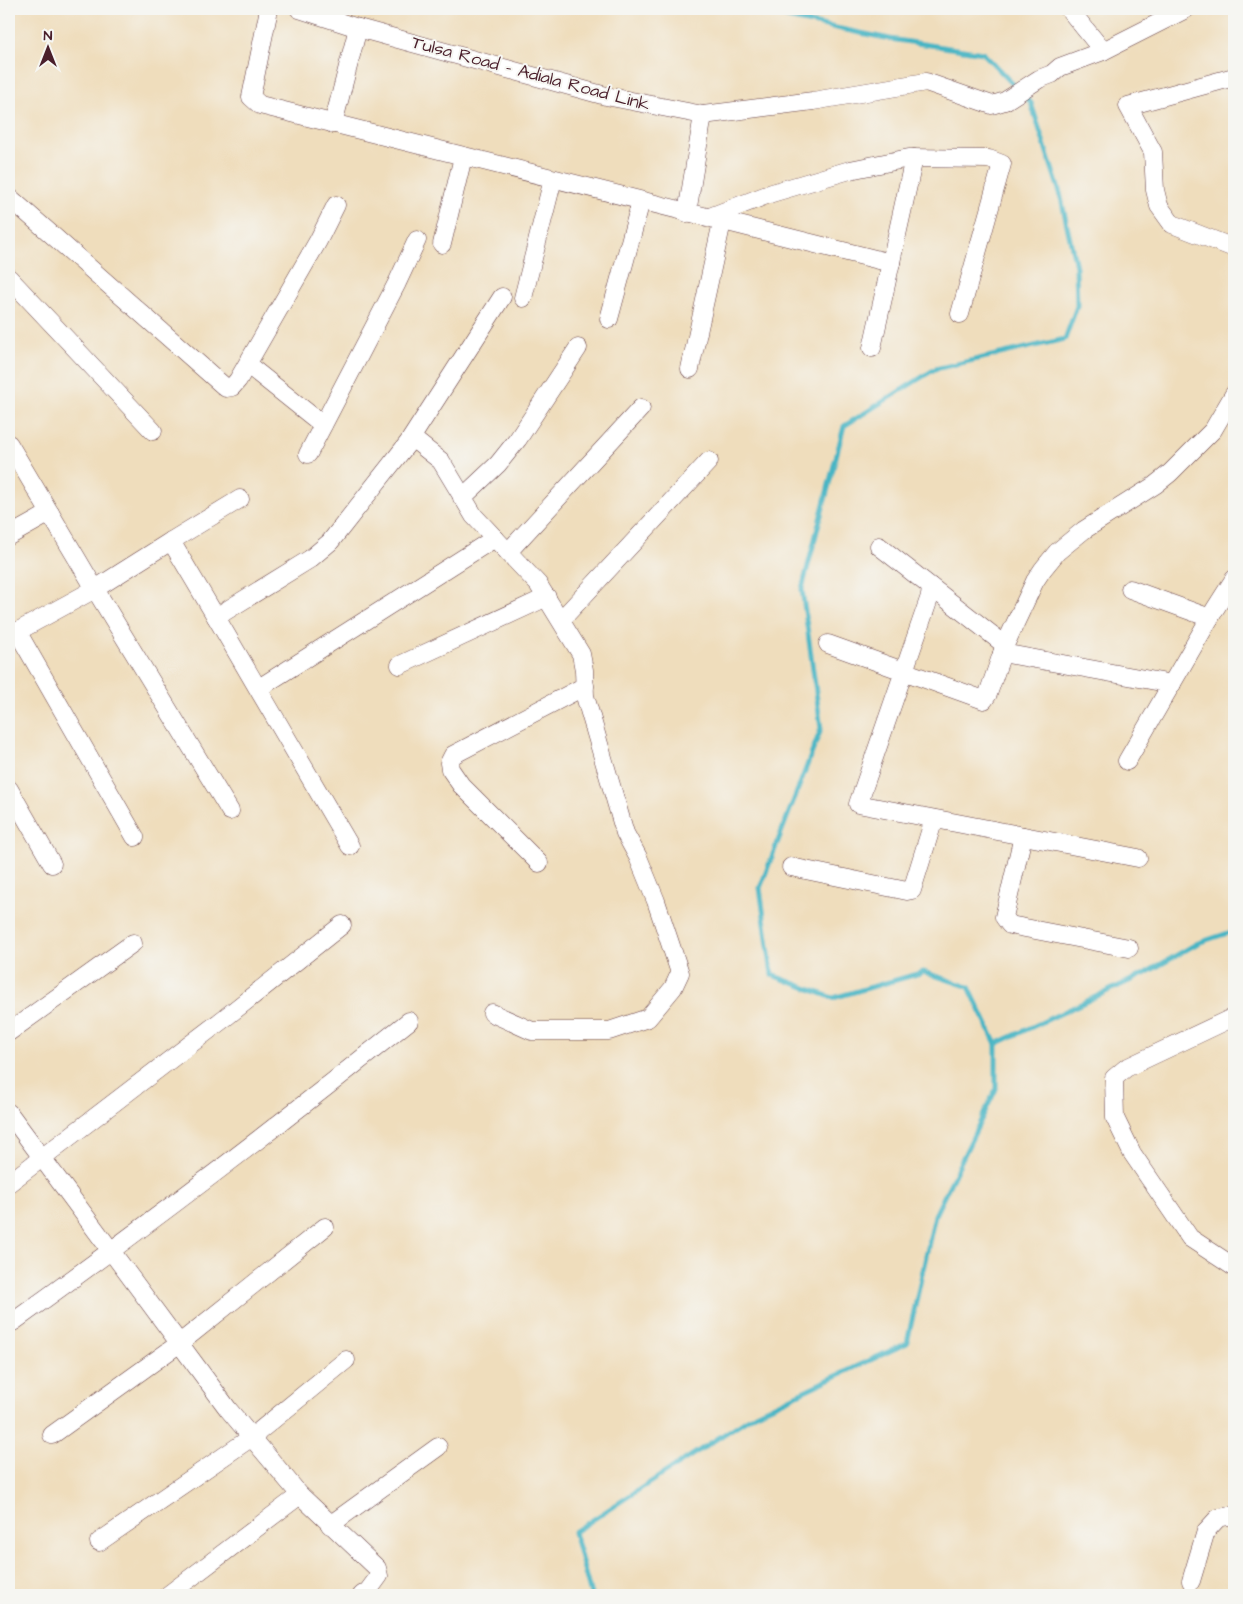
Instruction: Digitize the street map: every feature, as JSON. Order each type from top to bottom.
[{"type":"street","points":[[269,9],[251,96],[260,105],[641,202],[891,263]]},
{"type":"street","name":"Tulsa Road - Adiala Road Link","points":[[299,9],[349,20],[606,96],[703,115],[813,101],[926,82],[992,105],[1005,101],[1040,79],[1052,74],[1060,67],[1102,50],[1176,11]]},
{"type":"street","points":[[1069,9],[1102,50]]},
{"type":"street","points":[[333,124],[349,20]]},
{"type":"street","points":[[1234,76],[1128,106],[1154,152],[1155,190],[1158,206],[1165,217],[1172,224],[1234,248]]},
{"type":"street","points":[[687,213],[703,115]]},
{"type":"street","points":[[442,244],[463,156]]},
{"type":"street","points":[[714,220],[772,193],[850,170],[914,158],[989,159],[1002,164],[960,314]]},
{"type":"street","points":[[872,348],[914,158]]},
{"type":"street","points":[[523,298],[554,179]]},
{"type":"street","points":[[9,198],[226,388],[232,387],[248,365],[318,241],[336,205]]},
{"type":"street","points":[[610,319],[641,202]]},
{"type":"street","points":[[690,369],[714,220]]},
{"type":"street","points":[[308,454],[417,240]]},
{"type":"street","points":[[9,278],[153,431]]},
{"type":"street","points":[[216,617],[310,559],[330,542],[412,438],[502,298]]},
{"type":"street","points":[[462,498],[498,464],[518,440],[578,348]]},
{"type":"street","points":[[248,365],[324,425]]},
{"type":"street","points":[[828,644],[984,700],[988,694],[1003,649],[1035,581],[1057,552],[1084,530],[1155,486],[1214,430],[1234,394]]},
{"type":"street","points":[[508,552],[641,408]]},
{"type":"street","points":[[412,438],[441,461],[474,516],[538,584],[581,654],[585,696],[625,833],[656,901],[680,973],[673,988],[648,1018],[609,1031],[532,1031],[492,1013]]},
{"type":"street","points":[[9,444],[230,812]]},
{"type":"street","points":[[561,620],[709,461]]},
{"type":"street","points":[[136,837],[13,634],[95,589],[240,500]]},
{"type":"street","points":[[9,536],[50,513]]},
{"type":"street","points":[[259,688],[495,538]]},
{"type":"street","points":[[171,541],[350,846]]},
{"type":"street","points":[[879,546],[931,587],[1003,649],[1172,684]]},
{"type":"street","points":[[1127,762],[1234,579]]},
{"type":"street","points":[[931,587],[930,596],[858,804],[1138,858]]},
{"type":"street","points":[[1130,589],[1210,618]]},
{"type":"street","points":[[400,665],[547,597]]},
{"type":"street","points":[[539,863],[461,785],[450,769],[449,762],[453,755],[585,686]]},
{"type":"street","points":[[9,789],[52,864]]},
{"type":"street","points":[[791,867],[908,891],[912,890],[934,819]]},
{"type":"street","points":[[1023,836],[1004,918],[1010,925],[1129,948]]},
{"type":"street","points":[[9,1183],[226,1017],[342,925]]},
{"type":"street","points":[[9,1032],[133,943]]},
{"type":"street","points":[[1234,1017],[1126,1068],[1114,1078],[1115,1118],[1132,1152],[1190,1238],[1234,1268]]},
{"type":"street","points":[[14,1322],[111,1251],[338,1078],[409,1021]]},
{"type":"street","points":[[9,1113],[228,1409],[300,1495],[377,1568],[380,1576],[368,1592],[362,1595]]},
{"type":"street","points":[[52,1435],[180,1343],[326,1227]]},
{"type":"street","points":[[99,1542],[252,1437],[346,1360]]},
{"type":"street","points":[[330,1525],[438,1447]]},
{"type":"street","points":[[168,1595],[300,1495]]},
{"type":"street","points":[[1191,1581],[1206,1531],[1218,1518],[1234,1515]]},
{"type":"waterway","points":[[591,1595],[574,1532],[755,1414],[907,1343],[935,1215],[996,1089],[996,1044],[969,987],[924,972],[833,998],[772,975],[760,888],[821,729],[802,589],[844,426],[935,369],[1065,339],[1077,306],[1076,267],[1060,193],[1031,103],[983,53],[890,39],[787,18],[784,9]]},
{"type":"waterway","points":[[996,1044],[1144,974],[1198,943],[1231,932],[1234,933]]}]
